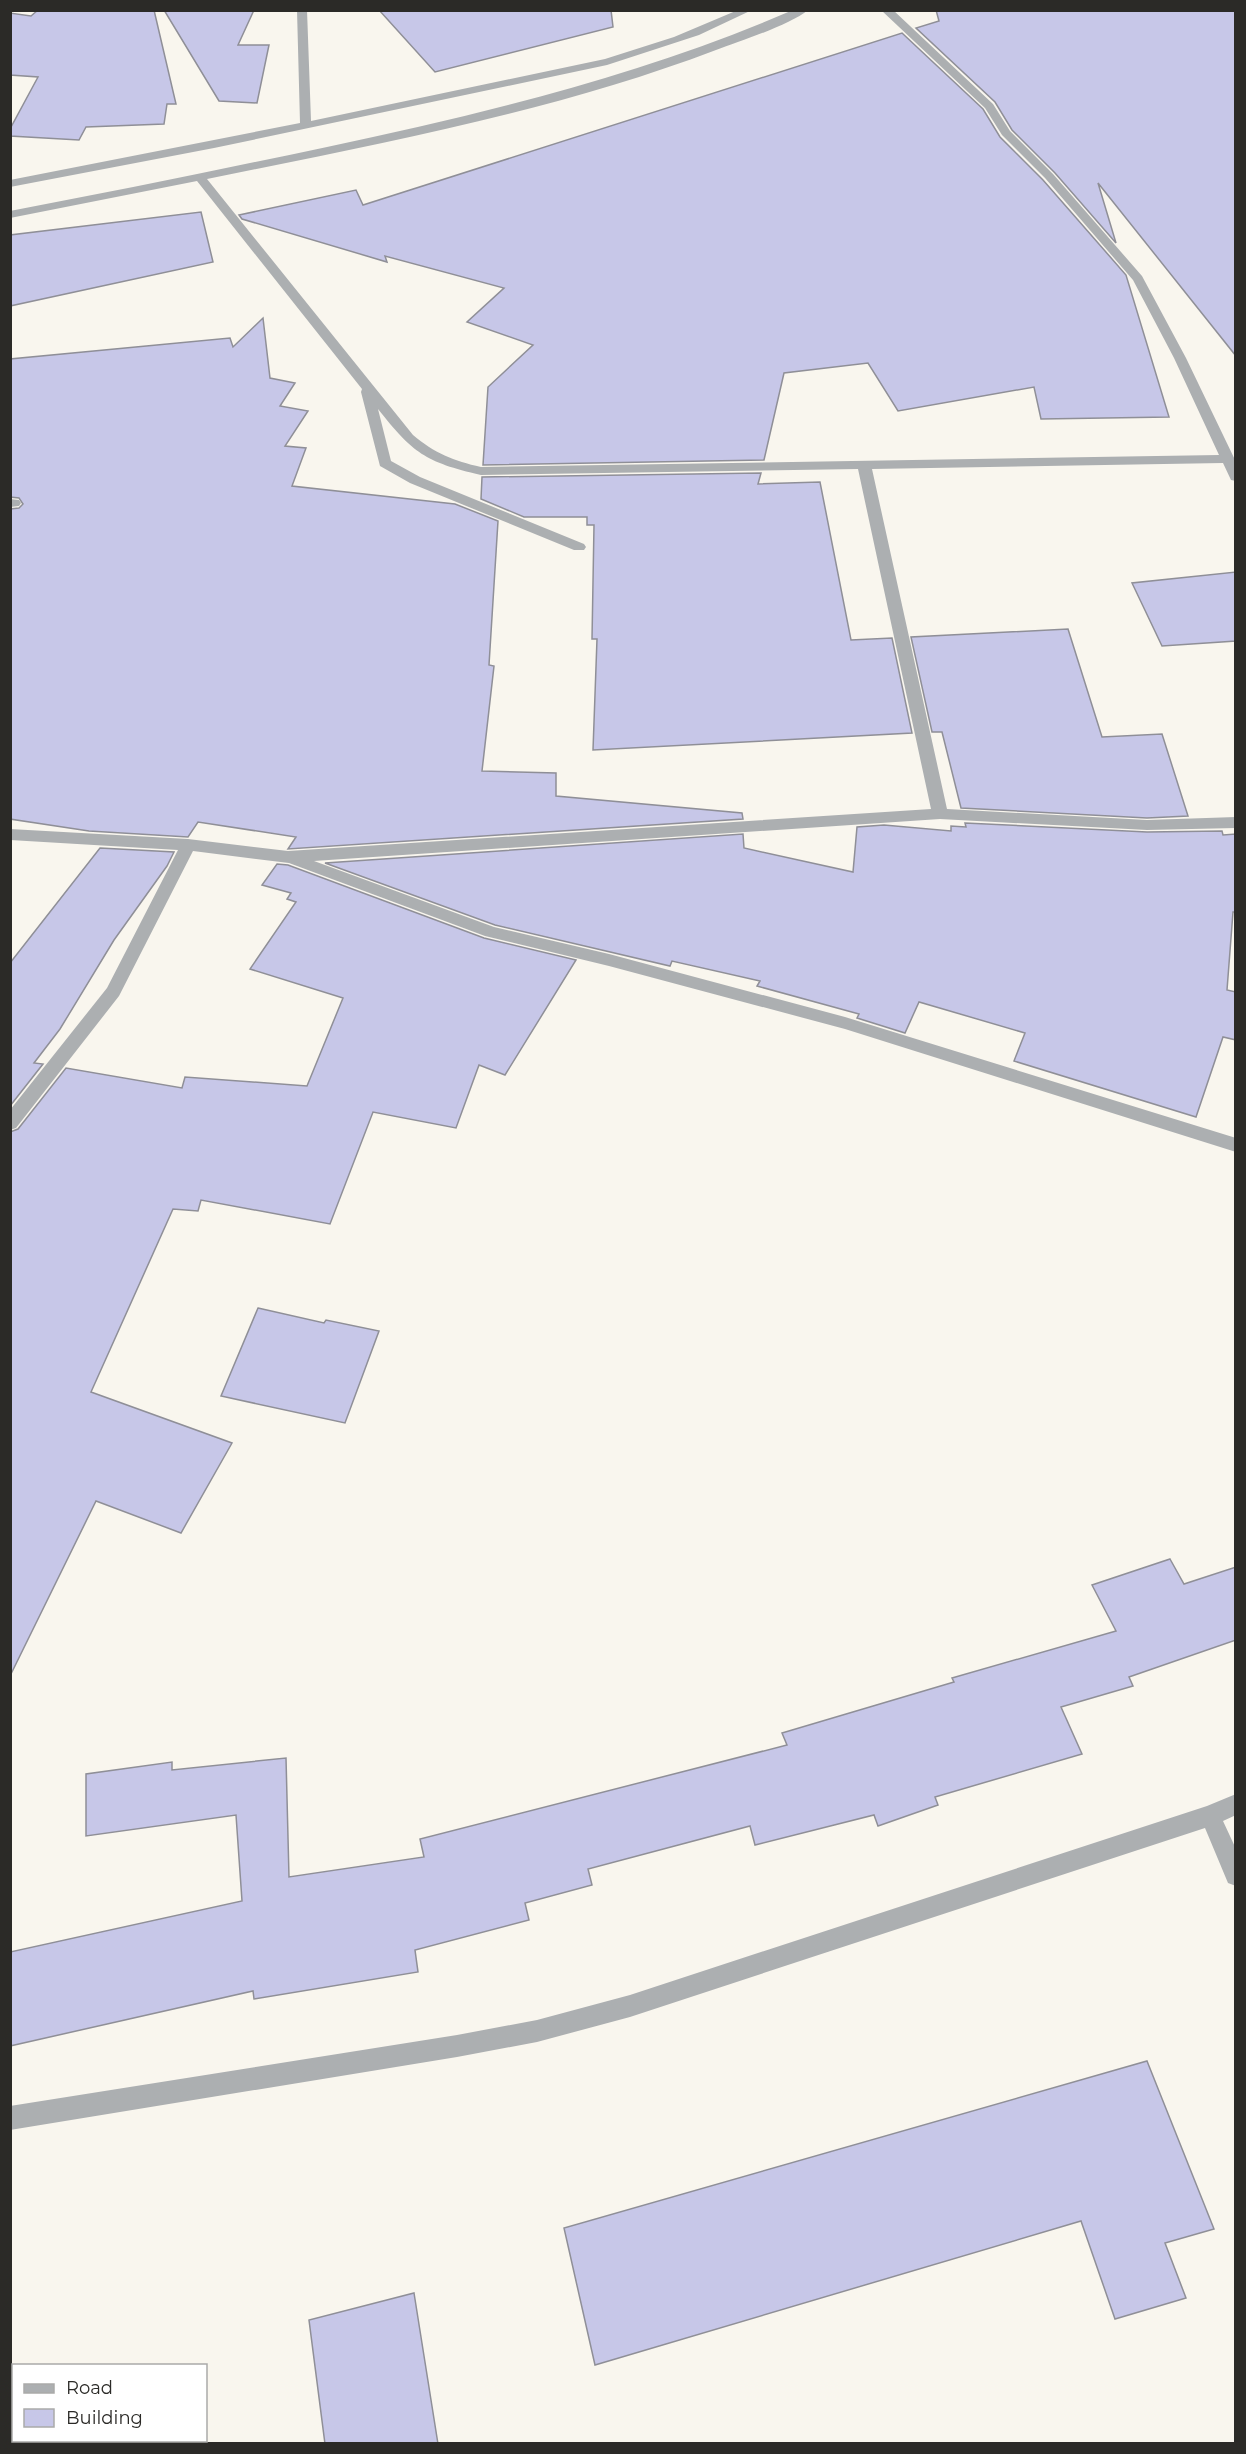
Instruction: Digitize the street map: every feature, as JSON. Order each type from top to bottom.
[{"type":"street","points":[[303,10],[306,126]]},
{"type":"street","points":[[10,184],[306,126],[607,62],[663,46],[725,22],[747,10]]},
{"type":"street","points":[[10,215],[200,178],[481,118],[614,82],[711,50],[804,10]]},
{"type":"street","points":[[886,10],[989,106],[1006,133],[1049,176],[1138,279],[1180,358],[1225,459],[1236,477]]},
{"type":"street","points":[[200,178],[408,438],[425,454],[448,463],[481,471],[1225,459]]},
{"type":"street","points":[[365,384],[385,463],[415,480],[579,547]]},
{"type":"street","points":[[864,465],[940,814]]},
{"type":"street","points":[[10,834],[188,845],[288,857],[940,814],[1147,825],[1236,822]]},
{"type":"street","points":[[10,1123],[112,992],[188,845]]},
{"type":"street","points":[[288,857],[491,932],[609,960],[846,1023],[1236,1145]]},
{"type":"street","points":[[10,2118],[537,2031],[630,2006],[1210,1816],[1236,1804]]},
{"type":"street","points":[[1210,1816],[1236,1875]]},
{"type":"building","points":[[38,10],[154,10],[176,104],[167,104],[164,124],[86,127],[79,140],[10,136],[10,129],[38,77],[10,75],[10,13],[31,16]]},
{"type":"building","points":[[164,10],[254,10],[238,45],[269,45],[257,103],[219,101]]},
{"type":"building","points":[[379,10],[611,10],[613,27],[435,72]]},
{"type":"building","points":[[936,10],[1236,10],[1236,356],[1098,183],[1116,243],[1055,173],[1012,130],[995,102],[916,28],[939,21]]},
{"type":"building","points":[[902,33],[983,109],[1000,137],[1043,180],[1126,275],[1169,417],[1041,419],[1034,387],[898,411],[868,363],[784,373],[764,460],[483,465],[488,387],[533,345],[467,322],[504,288],[385,256],[387,262],[242,219],[239,215],[356,190],[363,205]]},
{"type":"building","points":[[201,212],[213,262],[10,306],[10,235]]},
{"type":"building","points":[[263,318],[270,378],[295,383],[280,406],[308,411],[285,446],[306,448],[292,486],[455,504],[498,521],[489,665],[494,666],[482,771],[556,773],[556,796],[742,813],[743,819],[288,849],[296,837],[198,822],[188,837],[89,831],[10,819],[10,509],[19,508],[23,504],[19,498],[10,497],[10,359],[230,338],[233,347]]},
{"type":"building","points":[[761,473],[758,484],[820,482],[851,640],[892,638],[912,733],[593,750],[597,639],[592,639],[594,525],[587,525],[587,517],[524,517],[481,499],[482,477]]},
{"type":"building","points":[[1236,572],[1236,641],[1162,646],[1132,583]]},
{"type":"building","points":[[1068,629],[1102,737],[1162,734],[1188,816],[1147,818],[961,808],[942,732],[932,732],[911,637]]},
{"type":"building","points":[[965,823],[1147,832],[1222,831],[1223,835],[1236,834],[1236,912],[1233,912],[1227,990],[1236,992],[1236,1040],[1223,1037],[1196,1117],[1014,1061],[1025,1033],[919,1002],[905,1033],[857,1018],[859,1014],[757,986],[760,981],[672,961],[670,966],[495,925],[325,863],[743,834],[744,848],[853,872],[857,827],[884,825],[951,831],[951,826],[966,827]]},
{"type":"building","points":[[100,848],[174,852],[167,866],[114,940],[60,1029],[34,1063],[43,1064],[10,1106],[10,963]]},
{"type":"building","points":[[277,864],[288,865],[484,938],[576,960],[505,1075],[479,1065],[456,1128],[373,1112],[330,1224],[201,1200],[198,1211],[173,1209],[91,1392],[232,1443],[181,1533],[96,1501],[10,1676],[10,1132],[18,1129],[66,1068],[182,1088],[185,1077],[307,1086],[343,998],[250,969],[296,902],[287,899],[291,893],[262,885]]},
{"type":"building","points":[[258,1308],[324,1323],[326,1320],[379,1331],[345,1423],[221,1396]]},
{"type":"building","points":[[1170,1559],[1184,1584],[1236,1567],[1236,1640],[1129,1677],[1133,1686],[1061,1707],[1082,1754],[935,1797],[938,1805],[878,1826],[874,1815],[755,1845],[750,1826],[588,1869],[592,1885],[525,1903],[529,1920],[415,1950],[418,1972],[254,1999],[253,1991],[10,2046],[10,1952],[242,1901],[236,1815],[86,1836],[86,1774],[172,1762],[172,1770],[286,1758],[289,1877],[424,1857],[420,1839],[787,1745],[782,1733],[954,1682],[952,1678],[1116,1631],[1092,1585]]},
{"type":"building","points":[[1147,2061],[1214,2229],[1165,2243],[1186,2298],[1115,2319],[1081,2221],[595,2365],[564,2228]]},
{"type":"building","points":[[414,2293],[438,2444],[325,2444],[309,2320]]}]
